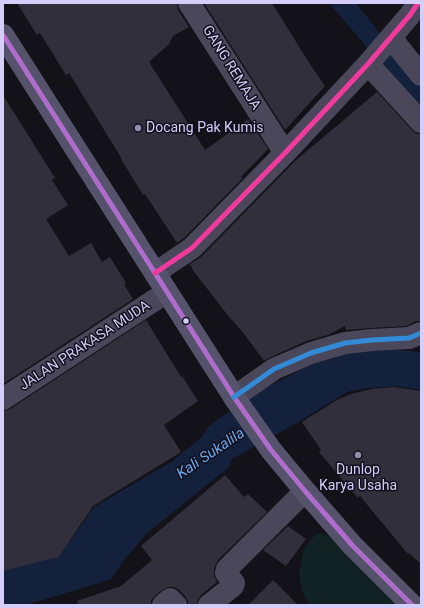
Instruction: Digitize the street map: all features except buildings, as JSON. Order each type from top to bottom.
[{"type":"main road","points":[[3,35],[154,273],[235,398],[271,450],[352,545],[412,605]]},
{"type":"street","name":"GANG REMAJA","points":[[189,3],[285,153]]},
{"type":"street","points":[[154,273],[192,248],[285,153],[390,39],[418,3]]},
{"type":"street","points":[[390,39],[421,75]]},
{"type":"street","points":[[370,61],[421,122]]},
{"type":"street","name":"JALAN PRAKASA MUDA","points":[[3,399],[167,292]]},
{"type":"street","points":[[235,398],[274,369],[311,353],[345,343],[410,338],[421,333]]},
{"type":"street","points":[[209,605],[234,583],[226,573],[227,569],[305,491]]},
{"type":"street","points":[[163,605],[170,599],[176,605]]},
{"type":"shaded area","points":[[320,533],[331,536],[408,605],[310,605],[302,591],[299,574],[305,547],[316,534]]},
{"type":"water","points":[[329,3],[356,3],[421,85],[421,110]]},
{"type":"water","name":"Kali Sukalila","points":[[376,348],[421,352],[421,390],[397,386],[366,388],[347,392],[295,424],[232,459],[229,467],[146,534],[110,580],[77,582],[61,556],[94,507],[171,462],[202,437],[209,426],[265,385],[273,384],[323,359],[350,351]]},
{"type":"waterway","points":[[3,587],[92,560]]},
{"type":"transit line","points":[[155,273],[192,248],[285,153],[368,64],[410,15],[418,3]]},
{"type":"transit line","points":[[3,35],[236,400],[271,450],[352,545],[412,605]]},
{"type":"transit line","points":[[234,397],[274,369],[311,353],[345,343],[409,338],[421,333]]},
{"type":"place","name":"Docang Pak Kumis","points":[[138,128]]},
{"type":"place","name":"Dunlop Karya Usaha","points":[[358,455]]}]
